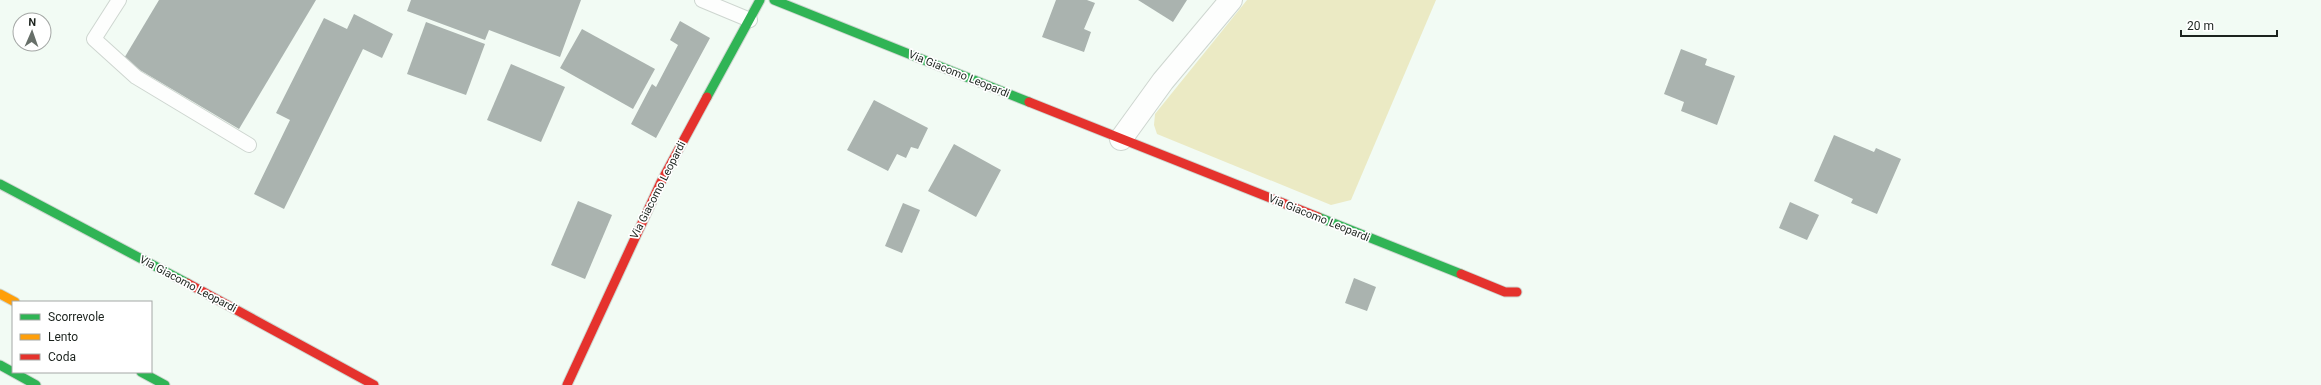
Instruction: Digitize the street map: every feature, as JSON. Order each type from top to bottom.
[{"type":"main road","name":"Via Giacomo Leopardi","points":[[567,385],[661,182],[760,0]]},
{"type":"main road","name":"Via Giacomo Leopardi","points":[[774,0],[1505,292],[1517,292]]},
{"type":"main road","name":"Via Giacomo Leopardi","points":[[0,184],[374,385]]},
{"type":"main road","points":[[0,294],[13,301]]},
{"type":"main road","points":[[0,365],[12,372]]},
{"type":"main road","points":[[14,373],[36,385]]},
{"type":"main road","points":[[143,373],[165,385]]},
{"type":"street","points":[[1121,138],[1163,81],[1231,0]]},
{"type":"lane","points":[[119,0],[94,39],[136,78],[249,145]]},
{"type":"lane","points":[[702,0],[750,20]]},
{"type":"green space","points":[[1247,0],[1436,0],[1351,200],[1331,205],[1157,134],[1154,125],[1155,114]]},
{"type":"building","points":[[159,0],[316,0],[239,129],[123,60]]},
{"type":"building","points":[[411,0],[581,0],[560,57],[489,30],[485,40],[407,11]]},
{"type":"building","points":[[1056,0],[1087,0],[1095,3],[1084,29],[1091,32],[1084,52],[1042,37]]},
{"type":"building","points":[[1138,0],[1187,0],[1173,22]]},
{"type":"building","points":[[354,14],[393,34],[382,58],[363,49],[284,209],[254,194],[290,120],[276,113],[324,18],[347,29]]},
{"type":"building","points":[[680,21],[710,38],[656,138],[631,124],[652,84],[656,87],[678,45],[670,40]]},
{"type":"building","points":[[426,22],[485,44],[466,95],[407,74]]},
{"type":"building","points":[[582,29],[655,69],[633,109],[560,68]]},
{"type":"building","points":[[1681,49],[1707,59],[1705,65],[1735,76],[1717,125],[1681,111],[1684,102],[1664,94]]},
{"type":"building","points":[[511,64],[565,87],[541,142],[487,120]]},
{"type":"building","points":[[874,100],[928,128],[918,149],[911,147],[906,158],[897,154],[888,171],[847,150]]},
{"type":"building","points":[[1834,135],[1874,152],[1876,148],[1901,159],[1877,214],[1851,203],[1853,199],[1814,181]]},
{"type":"building","points":[[954,144],[1001,170],[976,217],[928,191]]},
{"type":"building","points":[[578,201],[612,215],[585,279],[551,265]]},
{"type":"building","points":[[1790,202],[1819,215],[1807,240],[1779,228]]},
{"type":"building","points":[[903,203],[920,210],[902,253],[885,246]]},
{"type":"building","points":[[1354,278],[1376,287],[1367,311],[1345,303]]},
{"type":"traffic: fast","points":[[707,97],[760,0]]},
{"type":"traffic: fast","points":[[774,0],[1029,102]]},
{"type":"traffic: fast","points":[[0,184],[187,283]]},
{"type":"traffic: fast","points":[[1318,217],[1461,274]]},
{"type":"traffic: fast","points":[[0,365],[12,372]]},
{"type":"traffic: fast","points":[[14,373],[36,385]]},
{"type":"traffic: fast","points":[[143,373],[165,385]]},
{"type":"traffic: slow","points":[[0,294],[13,301]]},
{"type":"traffic: jam","points":[[567,385],[661,182],[707,97]]},
{"type":"traffic: jam","points":[[1029,102],[1318,217]]},
{"type":"traffic: jam","points":[[1461,274],[1505,292],[1517,292]]},
{"type":"traffic: jam","points":[[187,283],[374,385]]}]
